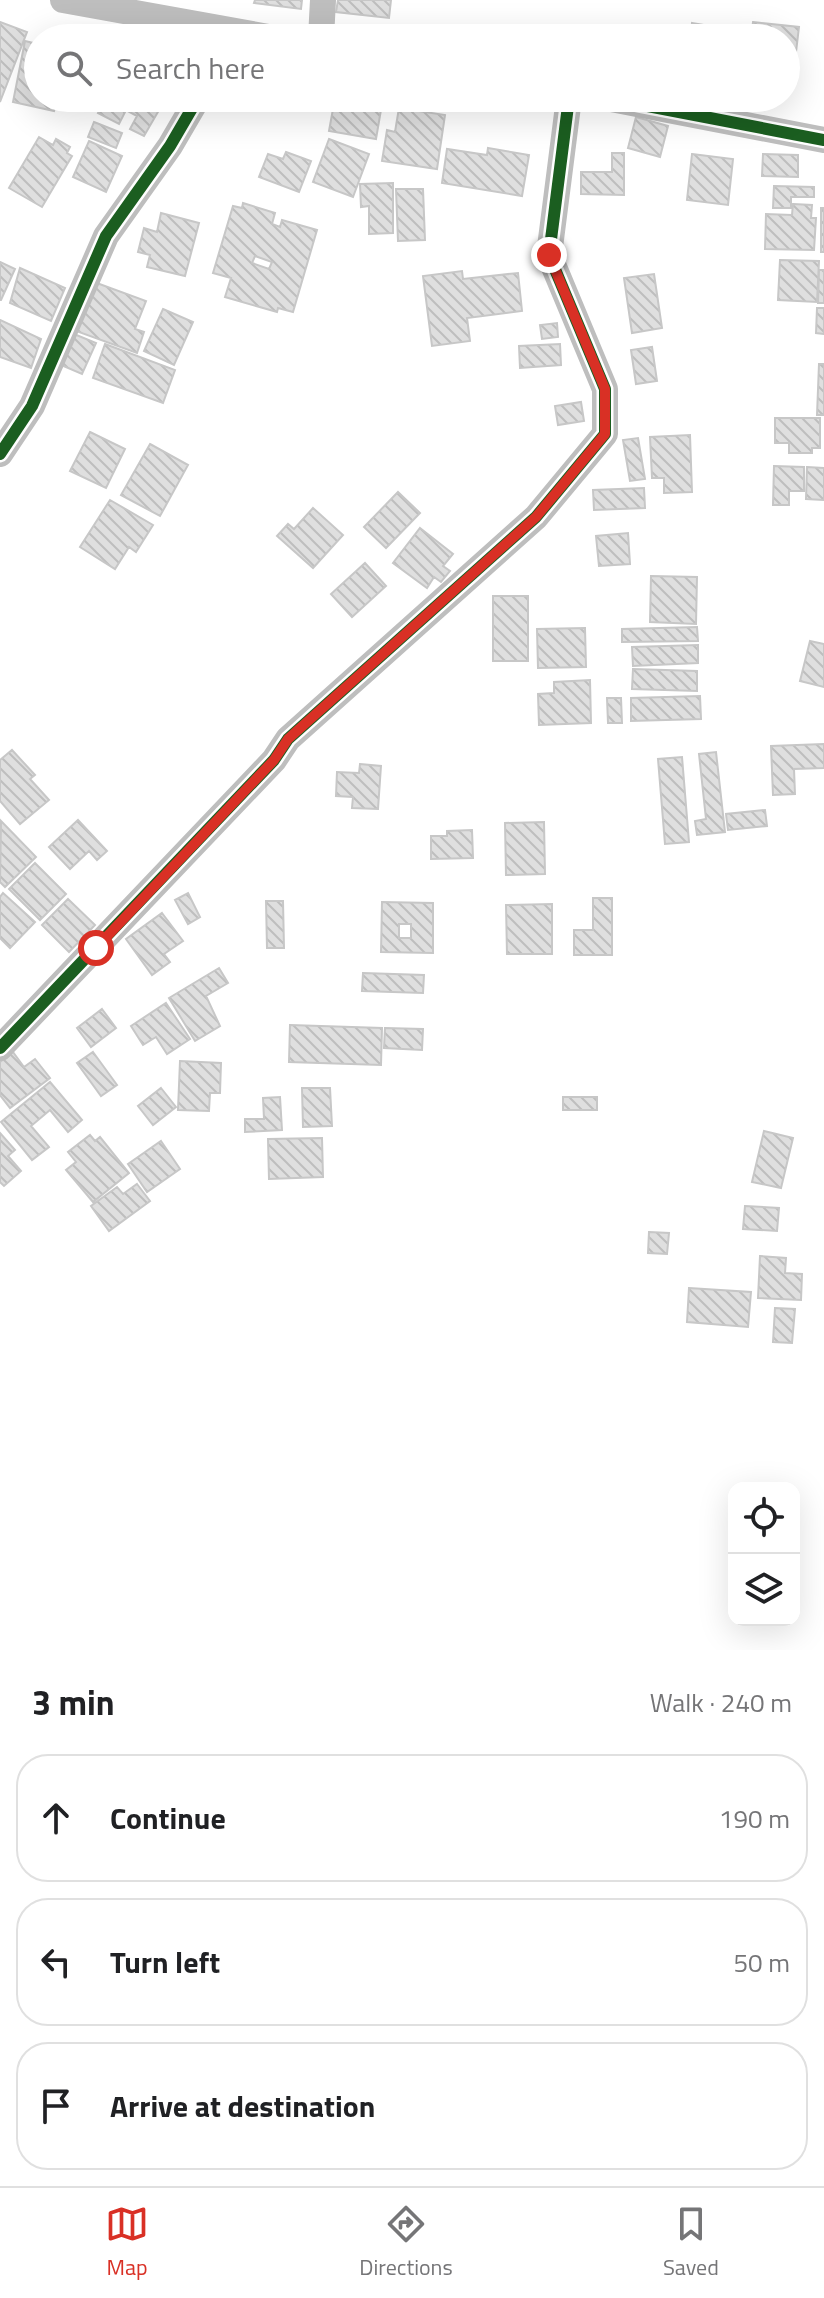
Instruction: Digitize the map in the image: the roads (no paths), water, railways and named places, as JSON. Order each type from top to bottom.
[{"type":"street","points":[[63,0],[182,24]]},
{"type":"street","points":[[322,24],[323,0]]},
{"type":"street","points":[[0,454],[32,406],[106,236],[170,146],[190,112]]},
{"type":"street","points":[[0,1048],[274,760],[288,739],[536,517],[605,434],[605,389],[549,255],[567,112]]},
{"type":"street","points":[[679,112],[824,140]]}]
